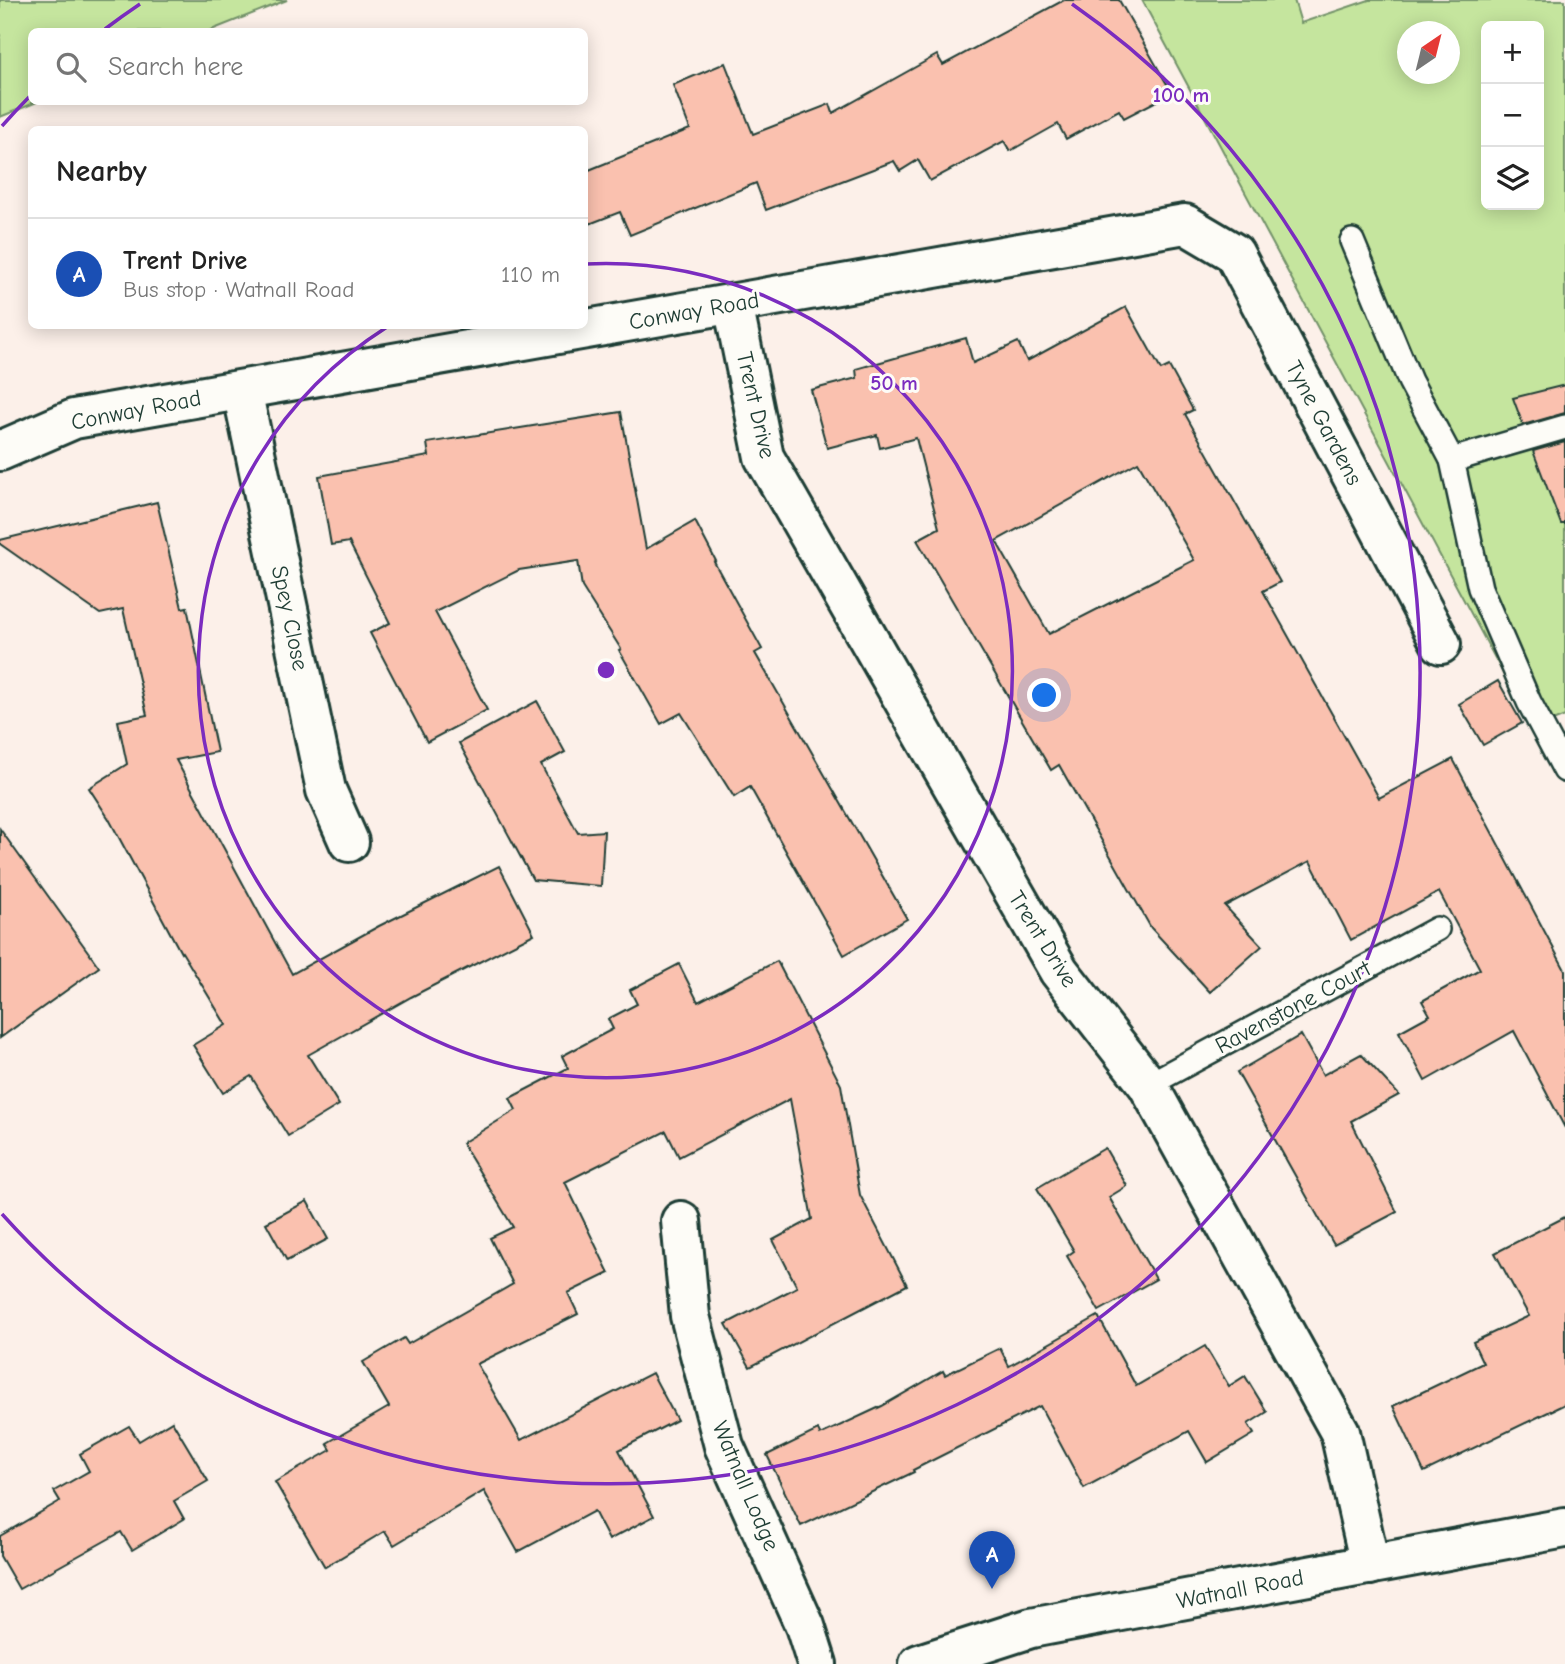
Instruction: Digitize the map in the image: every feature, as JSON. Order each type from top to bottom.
[{"type":"street","name":"Conway Road","points":[[0,451],[75,419],[1185,224]]},
{"type":"street","name":"Tyne Gardens","points":[[1185,224],[1234,253],[1441,644]]},
{"type":"street","name":"Trent Drive","points":[[733,304],[764,457],[1059,971],[1149,1085],[1340,1432],[1370,1565]]},
{"type":"street","name":"Spey Close","points":[[242,390],[326,790],[349,842]]},
{"type":"street","name":"Watnall Lodge","points":[[681,1221],[690,1316],[724,1446],[805,1626],[817,1664]]},
{"type":"street","name":"Watnall Road","points":[[919,1664],[1031,1629],[1565,1528]]},
{"type":"lane","points":[[1352,241],[1410,381],[1452,460],[1480,589],[1529,702],[1565,770]]},
{"type":"lane","points":[[1452,460],[1565,427]]},
{"type":"lane","name":"Ravenstone Court","points":[[1149,1085],[1437,929]]},
{"type":"green space","points":[[0,0],[287,0],[217,28],[28,28],[30,105],[0,117]]},
{"type":"green space","points":[[1142,0],[1294,0],[1301,23],[1369,0],[1565,0],[1565,716],[1533,729]]},
{"type":"building","points":[[1064,0],[1119,0],[1172,93],[1124,118],[1119,110],[1066,139],[1058,124],[1010,151],[1004,141],[930,181],[918,160],[900,171],[894,161],[766,210],[756,183],[630,235],[620,212],[588,224],[588,170],[690,129],[673,85],[725,63],[753,134],[830,104],[833,113],[937,55],[943,65]]},
{"type":"building","points":[[1126,307],[1161,370],[1169,366],[1193,410],[1185,414],[1280,582],[1263,591],[1379,798],[1453,759],[1565,970],[1565,1128],[1514,1031],[1425,1081],[1399,1032],[1430,1015],[1422,1001],[1480,969],[1439,892],[1351,940],[1310,861],[1225,906],[1262,946],[1210,992],[1151,928],[1059,765],[1051,770],[917,540],[939,528],[916,438],[880,448],[877,435],[827,448],[811,390],[857,378],[856,369],[966,338],[973,363],[1018,342],[1027,361]],"holes":[[[1138,462],[1194,560],[1049,634],[996,541]]]},
{"type":"building","points":[[1565,385],[1565,413],[1523,425],[1513,398]]},
{"type":"building","points":[[621,412],[646,549],[695,521],[716,561],[714,562],[762,649],[755,653],[907,919],[844,955],[750,787],[734,797],[681,713],[661,724],[619,650],[621,649],[582,587],[578,561],[519,570],[435,612],[487,710],[427,742],[370,633],[390,623],[349,542],[331,545],[319,476],[429,456],[427,443]]},
{"type":"building","points":[[1565,442],[1565,524],[1561,524],[1533,451]]},
{"type":"building","points":[[157,502],[182,608],[187,607],[217,752],[176,760],[292,974],[379,926],[499,866],[534,934],[411,997],[308,1055],[339,1105],[288,1136],[251,1076],[223,1093],[193,1045],[226,1025],[181,953],[109,819],[89,788],[127,764],[118,721],[147,715],[123,609],[100,614],[0,544],[0,540]]},
{"type":"building","points":[[1498,681],[1522,723],[1483,745],[1459,704]]},
{"type":"building","points":[[537,701],[565,752],[541,765],[578,833],[604,831],[601,886],[533,880],[459,743]]},
{"type":"building","points":[[0,829],[99,967],[0,1038]]},
{"type":"building","points":[[777,961],[841,1085],[860,1195],[907,1285],[750,1367],[726,1324],[797,1287],[773,1240],[812,1219],[790,1099],[679,1157],[666,1131],[565,1182],[609,1273],[568,1293],[578,1314],[477,1364],[521,1440],[652,1373],[677,1420],[619,1450],[654,1516],[609,1540],[594,1511],[518,1552],[484,1491],[394,1545],[385,1531],[325,1567],[275,1482],[331,1450],[327,1443],[389,1407],[363,1362],[404,1338],[408,1344],[513,1284],[490,1238],[513,1227],[462,1143],[516,1110],[510,1098],[568,1068],[562,1056],[613,1029],[608,1019],[637,1004],[630,990],[679,964],[698,1002]]},
{"type":"building","points":[[1301,1035],[1323,1075],[1361,1054],[1399,1095],[1351,1121],[1397,1212],[1334,1245],[1237,1072]]},
{"type":"building","points":[[1105,1148],[1127,1186],[1109,1197],[1156,1279],[1099,1311],[1067,1256],[1074,1251],[1037,1188]]},
{"type":"building","points":[[307,1201],[328,1239],[287,1261],[266,1223]]},
{"type":"building","points":[[1565,1217],[1565,1404],[1424,1472],[1393,1406],[1483,1363],[1473,1342],[1529,1316],[1495,1253]]},
{"type":"building","points":[[1098,1316],[1136,1386],[1205,1346],[1229,1386],[1245,1376],[1267,1412],[1248,1424],[1254,1434],[1207,1462],[1189,1431],[1084,1488],[1040,1406],[913,1470],[914,1472],[801,1526],[767,1455],[818,1430],[820,1435],[882,1406],[943,1371],[945,1375],[1000,1348],[1009,1366]]},
{"type":"building","points":[[172,1421],[208,1481],[174,1501],[184,1519],[132,1550],[121,1532],[19,1589],[0,1556],[0,1536],[60,1501],[54,1491],[89,1471],[80,1454],[129,1426],[139,1441]]},
{"type":"place","name":"Trent Drive","points":[[992,1589]]}]
